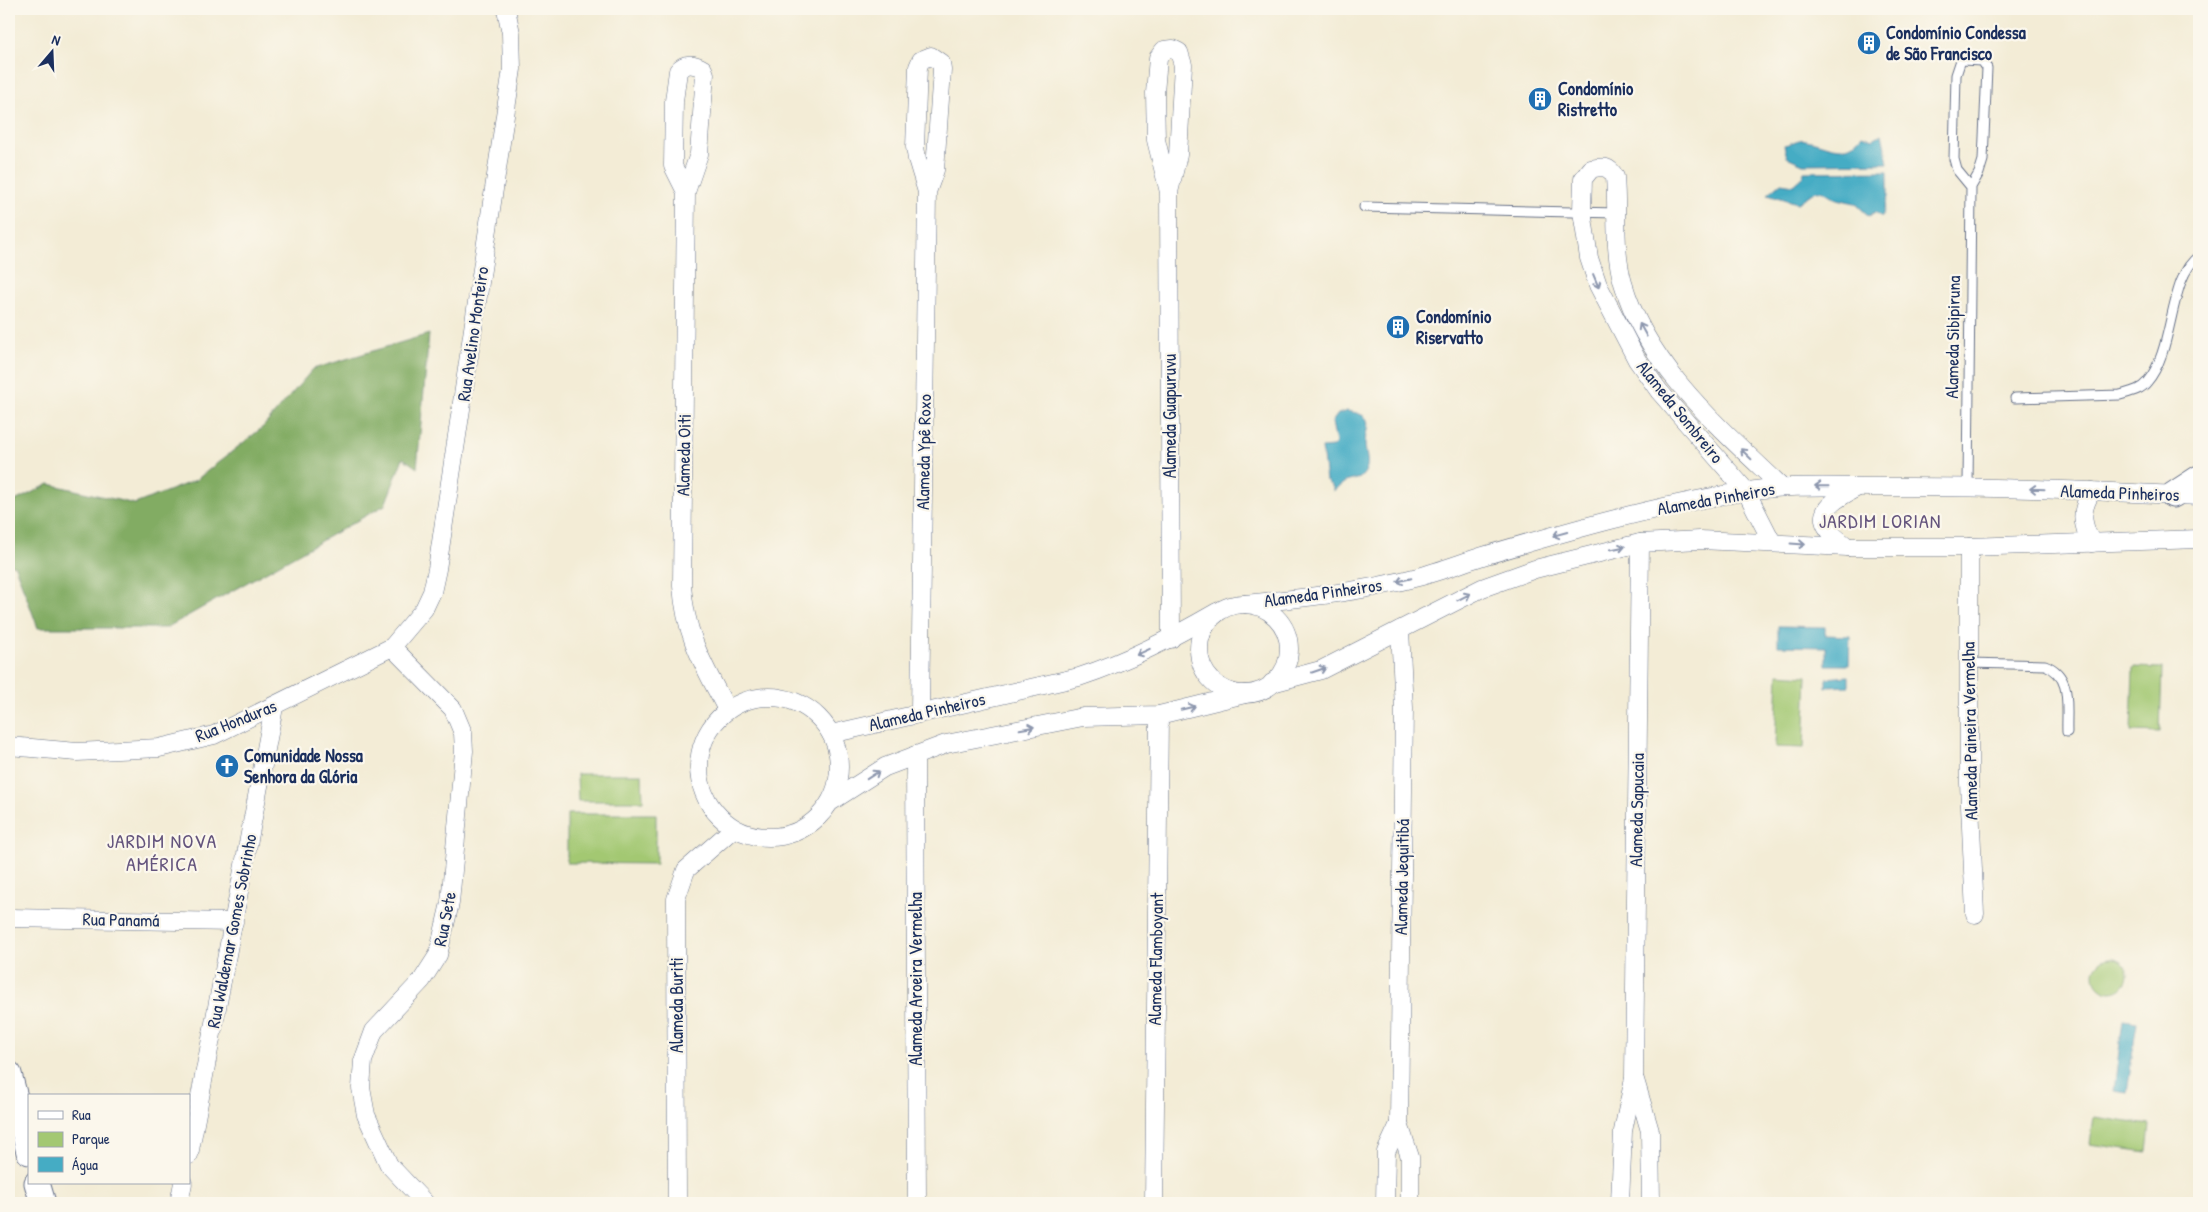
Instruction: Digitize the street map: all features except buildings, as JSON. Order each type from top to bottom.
[{"type":"main road","points":[[2173,495],[2199,478]]},
{"type":"main road","points":[[9,1074],[28,1148]]},
{"type":"main road","points":[[37,1184],[43,1203]]},
{"type":"street","name":"Rua Avelino Monteiro","points":[[392,647],[424,609],[432,592],[437,569],[512,69],[511,33],[506,9]]},
{"type":"street","name":"Alameda Guapuruvu","points":[[1169,192],[1178,155],[1183,65],[1179,52],[1173,49],[1164,50],[1158,58],[1155,92],[1156,140],[1169,192],[1171,639]]},
{"type":"street","name":"Alameda Ypê Roxo","points":[[920,713],[927,192],[917,159],[917,81],[920,60],[931,56],[941,63],[942,70],[935,170],[927,192]]},
{"type":"street","name":"Alameda Oiti","points":[[686,192],[673,166],[674,101],[678,71],[685,65],[694,65],[703,69],[704,83],[699,154],[686,192],[684,607],[694,646],[727,710]]},
{"type":"street","name":"Alameda Sombreiro","points":[[1772,542],[1746,491],[1659,392],[1637,360],[1598,286],[1589,258],[1582,211],[1583,179],[1591,168],[1599,166],[1611,170],[1614,177],[1618,257],[1622,282],[1629,301],[1654,348],[1693,400],[1782,488]]},
{"type":"street","points":[[1589,258],[1618,257]]},
{"type":"street","name":"Alameda Pinheiros","points":[[1245,604],[1323,596],[1419,577],[1534,541],[1685,501],[1746,491],[1782,488],[1968,486],[2199,496]]},
{"type":"street","points":[[1848,547],[1832,536],[1825,522],[1825,512],[1830,503],[1858,487]]},
{"type":"street","points":[[2092,491],[2086,501],[2082,516],[2085,531],[2092,543]]},
{"type":"street","name":"Alameda Pinheiros","points":[[1272,683],[1321,670],[1491,584],[1560,562],[1640,543],[1700,540],[1848,547],[1969,547],[2199,539]]},
{"type":"street","name":"Alameda Sapucaia","points":[[1620,1203],[1623,1132],[1634,1078],[1640,543]]},
{"type":"street","name":"Alameda Paineira Vermelha","points":[[1969,547],[1969,783],[1975,914]]},
{"type":"street","points":[[1245,604],[1260,607],[1273,615],[1283,627],[1288,642],[1288,657],[1282,671],[1272,683],[1260,691],[1245,694],[1231,692],[1218,685],[1208,676],[1201,663],[1199,649],[1201,635],[1207,622],[1217,612],[1230,606],[1245,604]]},
{"type":"street","name":"Alameda Pinheiros","points":[[831,734],[1079,677],[1110,667],[1171,639],[1217,612]]},
{"type":"street","name":"Alameda Jequitibá","points":[[1400,630],[1404,708],[1399,1124],[1410,1157],[1410,1203]]},
{"type":"street","name":"Rua Honduras","points":[[9,746],[77,752],[159,748],[214,735],[392,647]]},
{"type":"street","name":"Rua Sete","points":[[392,647],[453,709],[463,733],[464,751],[450,903],[438,955],[422,980],[374,1031],[363,1061],[361,1079],[366,1115],[389,1165],[425,1203]]},
{"type":"street","name":"Alameda Pinheiros","points":[[832,801],[885,767],[915,755],[971,738],[1083,717],[1159,715],[1245,694]]},
{"type":"street","points":[[773,697],[796,702],[816,715],[831,734],[839,756],[839,779],[832,801],[818,819],[799,832],[777,838],[754,837],[733,829],[715,814],[703,794],[698,771],[700,748],[710,726],[727,710],[749,699],[773,697]]},
{"type":"street","name":"Rua Waldemar Gomes Sobrinho","points":[[190,1150],[274,707]]},
{"type":"street","name":"Alameda Flamboyant","points":[[1154,1203],[1159,715]]},
{"type":"street","name":"Alameda Aroeira Vermelha","points":[[915,755],[917,1203]]},
{"type":"street","name":"Alameda Buriti","points":[[677,1203],[676,899],[686,870],[733,829]]},
{"type":"street","name":"Rua Panamá","points":[[9,918],[234,922]]},
{"type":"street","name":"Alameda Sapucaia","points":[[1634,1078],[1650,1132],[1651,1203]]},
{"type":"street","name":"Alameda Jequitibá","points":[[1385,1203],[1386,1152],[1399,1124]]},
{"type":"street","points":[[179,1203],[183,1184]]},
{"type":"lane","points":[[1968,59],[1982,61],[1987,68],[1983,160],[1979,173],[1971,187],[1957,170],[1954,158],[1956,75],[1961,60],[1968,59]]},
{"type":"lane","name":"Alameda Sibipiruna","points":[[1968,486],[1971,187]]},
{"type":"lane","points":[[1364,207],[1616,213]]},
{"type":"lane","points":[[2015,398],[2120,395],[2135,390],[2147,383],[2158,364],[2166,341],[2183,274],[2199,256]]},
{"type":"lane","points":[[1969,662],[2044,665],[2055,669],[2064,681],[2067,732]]},
{"type":"green space","points":[[429,334],[417,468],[403,458],[385,505],[166,628],[38,628],[15,566],[9,564],[9,504],[49,484],[135,504],[196,480],[263,427],[313,369]]},
{"type":"green space","points":[[2133,667],[2162,668],[2160,732],[2131,731]]},
{"type":"green space","points":[[1778,674],[1807,676],[1804,748],[1775,747]]},
{"type":"green space","points":[[577,774],[642,774],[643,801],[578,801]]},
{"type":"green space","points":[[567,814],[656,814],[656,864],[567,863]]},
{"type":"green space","points":[[2111,958],[2118,959],[2123,963],[2127,968],[2127,982],[2123,987],[2118,991],[2111,992],[2104,991],[2099,987],[2095,982],[2094,975],[2095,968],[2099,963],[2104,959]]},
{"type":"green space","points":[[2094,1117],[2150,1125],[2147,1152],[2090,1144]]},
{"type":"water","points":[[1882,134],[1888,163],[1803,164],[1787,157],[1784,145],[1803,140],[1843,148],[1856,142],[1863,135],[1873,139]]},
{"type":"water","points":[[1888,171],[1888,196],[1882,217],[1875,212],[1869,216],[1855,203],[1837,199],[1825,192],[1816,191],[1797,203],[1768,194],[1781,183],[1794,185],[1802,178],[1804,172]]},
{"type":"water","points":[[1347,411],[1363,416],[1368,422],[1365,438],[1367,466],[1360,478],[1345,482],[1333,491],[1333,487],[1326,481],[1322,448],[1333,447],[1336,443],[1332,422],[1338,414]]},
{"type":"water","points":[[1778,626],[1825,627],[1825,635],[1850,636],[1849,665],[1826,665],[1826,647],[1778,646]]},
{"type":"water","points":[[1849,676],[1849,686],[1826,687],[1826,678]]},
{"type":"water","points":[[2123,1020],[2137,1022],[2127,1092],[2114,1090]]},
{"type":"place","name":"Condomínio Condessa de São Francisco","points":[[1869,43]]},
{"type":"place","name":"Condomínio Ristretto","points":[[1540,99]]},
{"type":"place","name":"Condomínio Riservatto","points":[[1398,327]]},
{"type":"place","name":"Comunidade Nossa Senhora da Glória","points":[[227,766]]},
{"type":"district","name":"JARDIM LORIAN","points":[[1880,521]]},
{"type":"district","name":"JARDIM NOVA AMÉRICA","points":[[162,852]]}]
